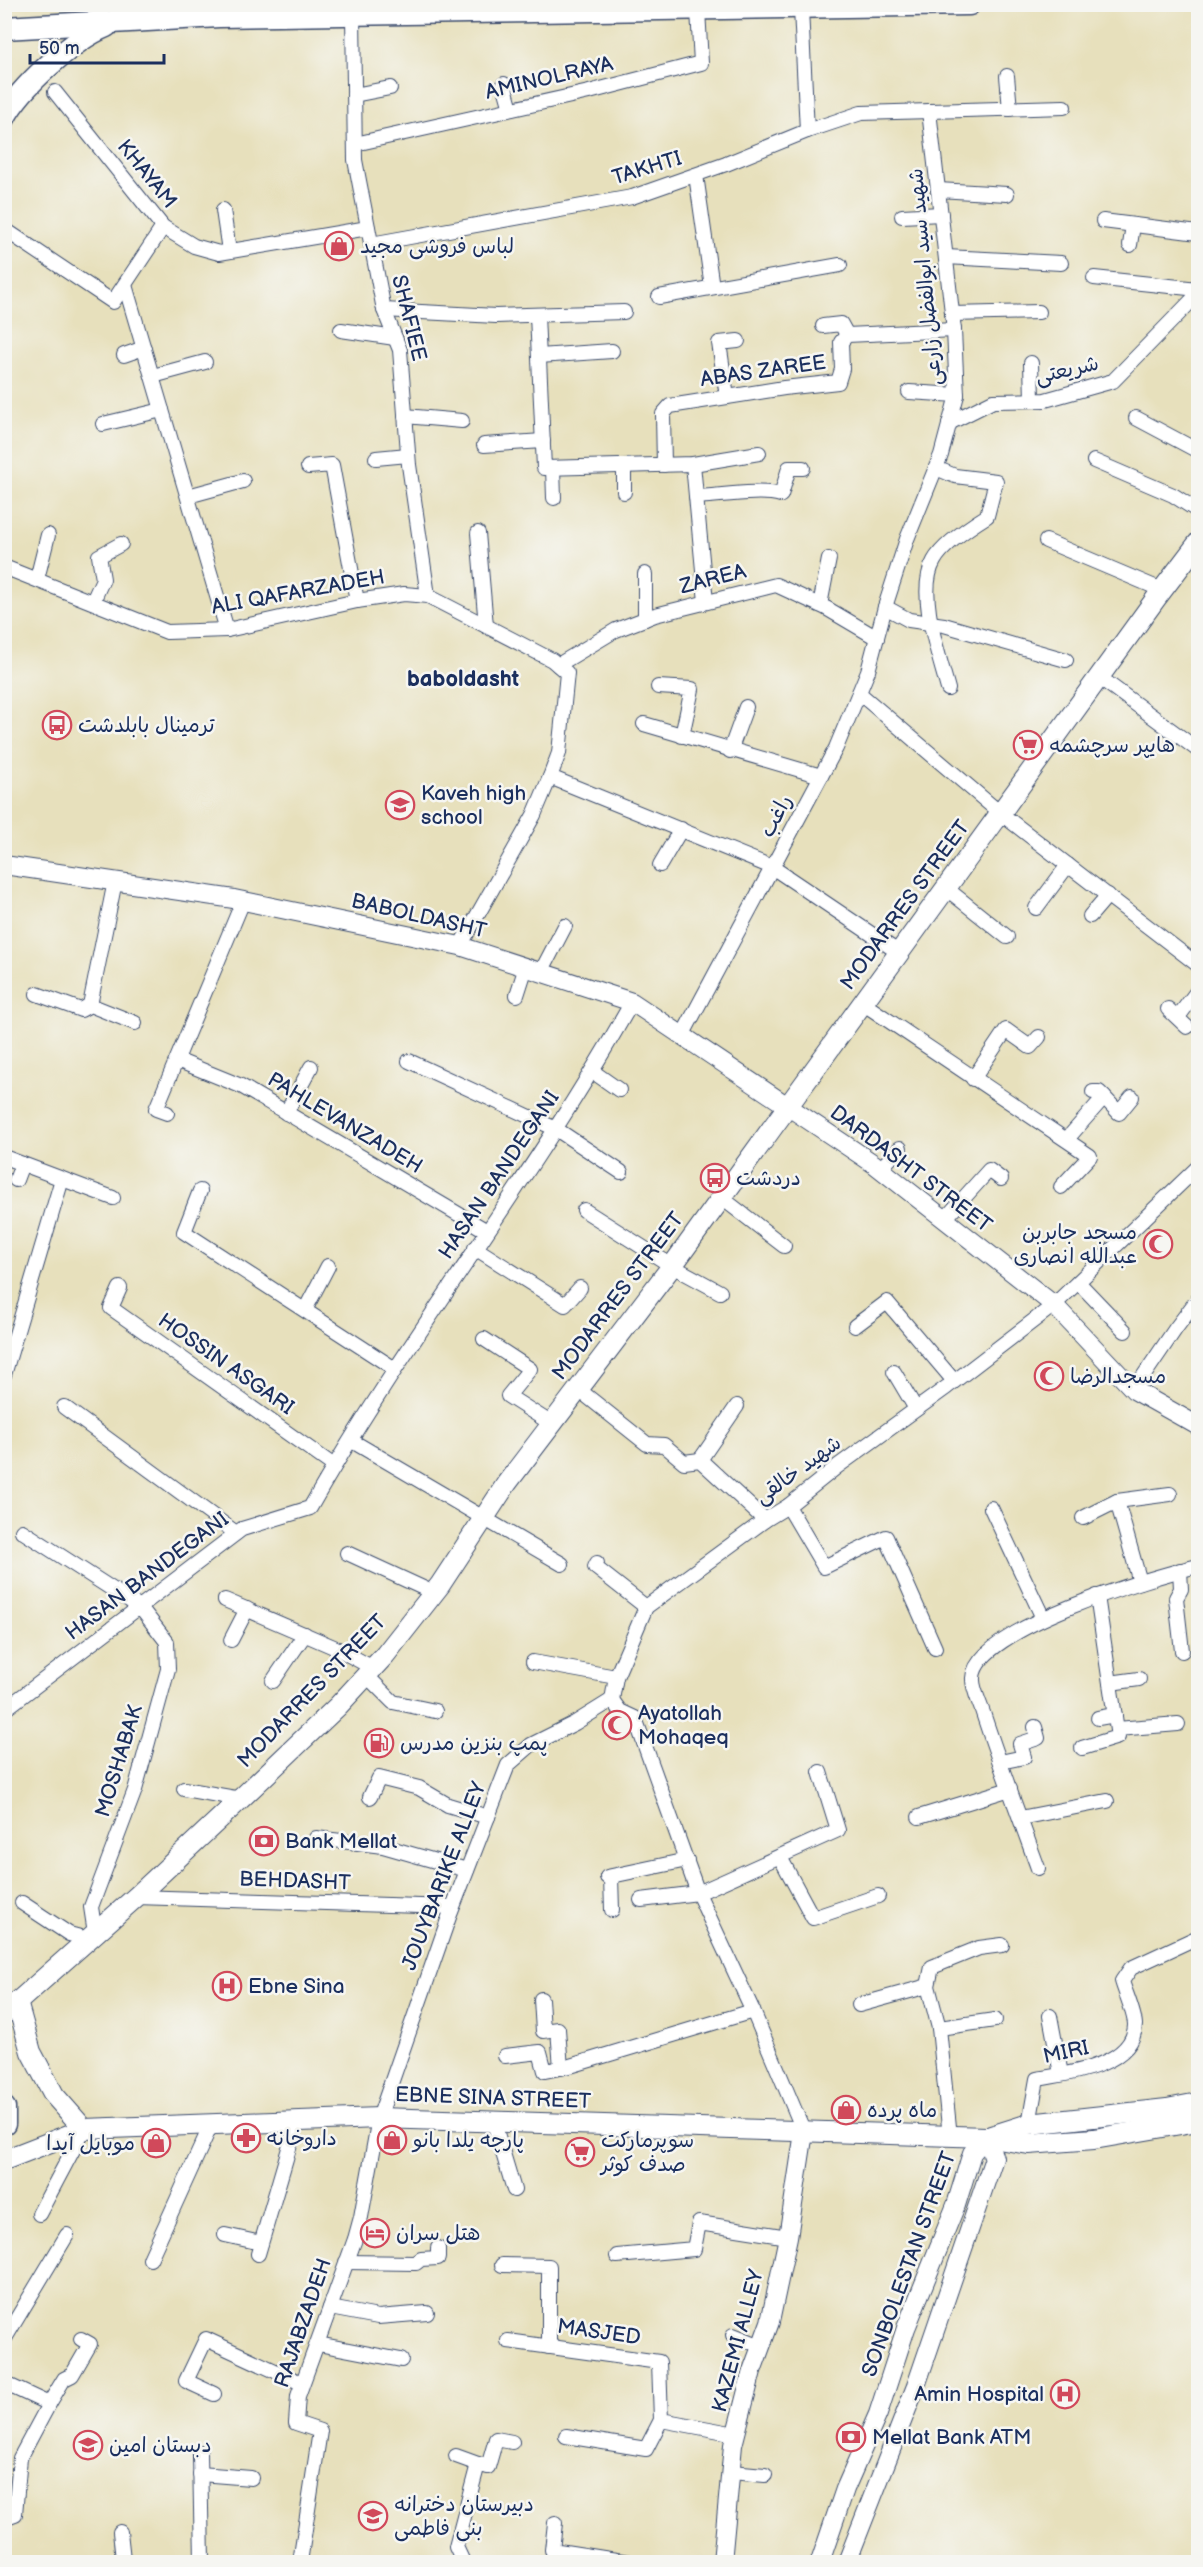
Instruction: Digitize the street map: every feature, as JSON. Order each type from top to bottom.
[{"type":"main road","points":[[193,4],[199,10],[219,16]]},
{"type":"main road","points":[[4,28],[219,16],[801,9],[969,4]]},
{"type":"main road","points":[[4,118],[11,105],[69,47],[96,30],[115,22]]},
{"type":"main road","name":"MODARRES STREET","points":[[11,2008],[136,1898],[241,1799],[370,1671],[434,1593],[507,1483],[722,1198],[1198,543]]},
{"type":"main road","points":[[11,2008],[54,2096],[84,2129]]},
{"type":"main road","name":"EBNE SINA STREET","points":[[986,2137],[1029,2124],[1167,2109],[1198,2103]]},
{"type":"main road","points":[[4,2109],[4,2124]]},
{"type":"main road","name":"EBNE SINA STREET","points":[[4,2160],[84,2129],[379,2118],[986,2137],[1029,2144],[1094,2139],[1198,2121]]},
{"type":"street","name":"AMINOLRAYA","points":[[355,144],[701,63],[698,9]]},
{"type":"street","points":[[801,9],[807,131]]},
{"type":"street","name":"SHAFIEE","points":[[353,15],[355,160],[384,310],[400,350],[408,455],[428,596]]},
{"type":"street","points":[[1007,76],[1010,109]]},
{"type":"street","points":[[504,84],[511,109]]},
{"type":"street","points":[[354,95],[390,88]]},
{"type":"street","name":"KHAYAM","points":[[55,93],[163,227],[194,246],[219,253],[368,228]]},
{"type":"street","name":"TAKHTI","points":[[371,244],[632,197],[861,113],[1064,107]]},
{"type":"street","name":"شهید سید ابوالفضل زارعی","points":[[885,607],[908,539],[936,468],[957,395],[954,330],[929,111]]},
{"type":"street","points":[[696,175],[712,287]]},
{"type":"street","points":[[938,190],[1007,194]]},
{"type":"street","points":[[223,210],[229,251]]},
{"type":"street","points":[[902,216],[941,214]]},
{"type":"street","points":[[1102,221],[1198,233]]},
{"type":"street","points":[[1130,245],[1133,225]]},
{"type":"street","points":[[4,229],[113,302],[163,227]]},
{"type":"street","points":[[946,257],[1061,263]]},
{"type":"street","points":[[659,297],[840,265]]},
{"type":"street","points":[[1094,278],[1198,289]]},
{"type":"street","points":[[125,285],[227,630]]},
{"type":"street","name":"شریعتی","points":[[949,423],[993,401],[1044,400],[1113,381],[1198,294]]},
{"type":"street","points":[[384,310],[496,316],[624,312]]},
{"type":"street","points":[[952,314],[1039,312]]},
{"type":"street","points":[[537,315],[543,441],[554,498]]},
{"type":"street","points":[[823,326],[841,324],[847,335]]},
{"type":"street","points":[[341,330],[395,338]]},
{"type":"street","name":"ABAS ZAREE","points":[[664,465],[663,414],[670,406],[838,382],[842,369],[841,342],[847,335],[954,330]]},
{"type":"street","points":[[727,397],[719,343],[738,341]]},
{"type":"street","points":[[124,355],[144,348]]},
{"type":"street","points":[[539,356],[612,351]]},
{"type":"street","points":[[153,376],[205,362]]},
{"type":"street","points":[[1031,363],[1032,400]]},
{"type":"street","points":[[909,392],[957,395]]},
{"type":"street","points":[[103,424],[162,410]]},
{"type":"street","points":[[405,416],[462,421]]},
{"type":"street","points":[[1136,418],[1198,451]]},
{"type":"street","points":[[484,445],[543,441]]},
{"type":"street","points":[[548,468],[693,464],[759,453]]},
{"type":"street","points":[[376,458],[408,455]]},
{"type":"street","points":[[1095,461],[1173,495],[1198,511]]},
{"type":"street","points":[[693,464],[706,602]]},
{"type":"street","points":[[308,467],[332,465],[357,601]]},
{"type":"street","points":[[624,466],[624,492]]},
{"type":"street","points":[[696,497],[757,494],[768,491],[782,495],[789,468],[803,468]]},
{"type":"street","points":[[936,468],[955,476],[996,481],[987,516],[962,531],[934,561],[926,595],[931,624],[948,688]]},
{"type":"street","points":[[188,496],[243,481]]},
{"type":"street","points":[[478,533],[486,626]]},
{"type":"street","points":[[37,579],[48,535]]},
{"type":"street","points":[[1046,542],[1162,590]]},
{"type":"street","points":[[93,601],[103,579],[99,556],[121,544]]},
{"type":"street","points":[[820,605],[829,559]]},
{"type":"street","name":"ALI QAFARZADEH","points":[[4,567],[167,632],[227,630],[357,601],[404,594],[428,596],[558,665]]},
{"type":"street","points":[[645,574],[645,619]]},
{"type":"street","name":"ZAREA","points":[[558,665],[615,630],[645,619],[776,585],[820,605],[877,638]]},
{"type":"street","points":[[885,607],[909,620],[1066,660]]},
{"type":"street","name":"راغب","points":[[682,1036],[836,748],[868,671],[885,607]]},
{"type":"street","points":[[460,946],[534,815],[559,753],[567,673],[558,665]]},
{"type":"street","points":[[1099,677],[1198,750]]},
{"type":"street","points":[[658,687],[692,689],[682,736]]},
{"type":"street","points":[[859,693],[1000,813],[1198,964]]},
{"type":"street","points":[[730,751],[746,707]]},
{"type":"street","points":[[644,724],[821,776]]},
{"type":"street","points":[[550,777],[772,867],[901,954]]},
{"type":"street","points":[[660,865],[681,829]]},
{"type":"street","name":"BABOLDASHT","points":[[4,865],[243,901],[460,946],[632,1002],[788,1108]]},
{"type":"street","points":[[1036,908],[1068,865]]},
{"type":"street","points":[[37,994],[81,1010],[90,1005],[115,881]]},
{"type":"street","points":[[947,889],[1007,938]]},
{"type":"street","points":[[1090,916],[1108,895]]},
{"type":"street","points":[[167,1113],[156,1109],[243,901]]},
{"type":"street","points":[[517,994],[565,926]]},
{"type":"street","points":[[1178,1017],[1198,990]]},
{"type":"street","name":"HASAN BANDEGANI","points":[[4,1710],[242,1529],[310,1508],[395,1369],[556,1129],[632,1002]]},
{"type":"street","points":[[864,1004],[973,1079],[1090,1155],[1061,1187]]},
{"type":"street","points":[[90,1005],[135,1023]]},
{"type":"street","points":[[973,1079],[1006,1030],[1030,1047],[1039,1037]]},
{"type":"street","name":"PAHLEVANZADEH","points":[[177,1060],[241,1086],[487,1231]]},
{"type":"street","points":[[409,1061],[556,1129],[621,1172]]},
{"type":"street","points":[[286,1113],[311,1067]]},
{"type":"street","points":[[592,1071],[619,1090]]},
{"type":"street","points":[[1067,1139],[1098,1095],[1119,1113],[1132,1097]]},
{"type":"street","name":"DARDASHT STREET","points":[[788,1108],[880,1168],[1054,1305],[1134,1390],[1198,1426]]},
{"type":"street","points":[[880,1168],[900,1148]]},
{"type":"street","points":[[4,1157],[113,1198]]},
{"type":"street","points":[[15,1180],[22,1164]]},
{"type":"street","name":"شهید خالقی","points":[[646,1607],[765,1520],[788,1506],[1054,1305],[1198,1167]]},
{"type":"street","points":[[944,1220],[989,1170],[1001,1179]]},
{"type":"street","points":[[4,1375],[62,1179]]},
{"type":"street","points":[[200,1191],[184,1232],[395,1369]]},
{"type":"street","points":[[722,1198],[784,1246]]},
{"type":"street","points":[[584,1210],[672,1266],[720,1292]]},
{"type":"street","points":[[475,1248],[565,1305],[580,1288]]},
{"type":"street","points":[[305,1310],[328,1266]]},
{"type":"street","points":[[1078,1282],[1125,1331]]},
{"type":"street","name":"HOSSIN ASGARI","points":[[120,1288],[111,1308],[334,1466]]},
{"type":"street","points":[[1134,1390],[1198,1299]]},
{"type":"street","points":[[855,1326],[887,1302],[954,1381]]},
{"type":"street","points":[[484,1339],[530,1369],[508,1396],[552,1424]]},
{"type":"street","points":[[894,1372],[916,1409]]},
{"type":"street","points":[[578,1389],[647,1444],[664,1445],[684,1462],[700,1460],[737,1406]]},
{"type":"street","points":[[64,1407],[236,1533]]},
{"type":"street","points":[[352,1441],[562,1564]]},
{"type":"street","points":[[700,1460],[765,1520]]},
{"type":"street","points":[[1083,1518],[1117,1501],[1170,1494]]},
{"type":"street","points":[[1117,1501],[1140,1582]]},
{"type":"street","points":[[788,1506],[824,1567],[886,1537],[935,1648]]},
{"type":"street","points":[[991,1508],[1043,1618]]},
{"type":"street","points":[[22,1531],[140,1606]]},
{"type":"street","points":[[347,1553],[434,1593]]},
{"type":"street","points":[[597,1563],[595,1567],[646,1607],[616,1677],[612,1700],[620,1711],[635,1718],[698,1893],[753,2011],[804,2132]]},
{"type":"street","points":[[1038,1868],[972,1679],[977,1663],[1007,1640],[1043,1618],[1097,1596],[1198,1566]]},
{"type":"street","points":[[1180,1570],[1181,1589],[1176,1598],[1182,1652]]},
{"type":"street","points":[[1082,1748],[1118,1737],[1097,1596]]},
{"type":"street","points":[[225,1600],[305,1634],[370,1671],[393,1701],[435,1711]]},
{"type":"street","name":"MOSHABAK","points":[[92,1936],[91,1907],[135,1790],[168,1669],[167,1642],[140,1606]]},
{"type":"street","points":[[231,1640],[247,1609]]},
{"type":"street","points":[[274,1681],[305,1634]]},
{"type":"street","points":[[532,1662],[616,1677]]},
{"type":"street","points":[[1110,1683],[1139,1679]]},
{"type":"street","name":"JOUYBARIKE ALLEY","points":[[379,2118],[452,1907],[508,1765],[531,1745],[612,1700]]},
{"type":"street","points":[[1098,1718],[1115,1715]]},
{"type":"street","points":[[1117,1730],[1178,1724]]},
{"type":"street","points":[[1000,1762],[1024,1757],[1020,1744],[1038,1738],[1035,1727]]},
{"type":"street","points":[[641,1899],[698,1893],[838,1830],[819,1772]]},
{"type":"street","points":[[370,1797],[379,1778],[419,1788],[448,1805],[488,1817]]},
{"type":"street","points":[[184,1789],[241,1799]]},
{"type":"street","points":[[919,1817],[1010,1789]]},
{"type":"street","points":[[1020,1818],[1107,1801]]},
{"type":"street","points":[[316,1838],[383,1846],[467,1870]]},
{"type":"street","points":[[780,1857],[813,1918],[879,1896]]},
{"type":"street","points":[[612,1910],[609,1877],[687,1860]]},
{"type":"street","name":"BEHDASHT","points":[[136,1898],[452,1907]]},
{"type":"street","points":[[22,1903],[69,1934],[92,1936]]},
{"type":"street","name":"MIRI","points":[[1029,2124],[1037,2079],[1102,2065],[1130,2042],[1135,2025],[1122,1981],[1131,1968],[1198,1936]]},
{"type":"street","points":[[950,2137],[939,2028],[928,1986],[932,1967],[979,1948],[1002,1945]]},
{"type":"street","points":[[860,2005],[928,1986]]},
{"type":"street","points":[[541,1999],[543,2031],[558,2029],[561,2068]]},
{"type":"street","points":[[505,2056],[540,2052],[545,2071],[753,2011]]},
{"type":"street","points":[[1050,2016],[1061,2074]]},
{"type":"street","points":[[939,2028],[995,2020]]},
{"type":"street","name":"RAJABZADEH","points":[[300,2562],[320,2431],[296,2423],[298,2396],[361,2217],[379,2118]]},
{"type":"street","points":[[225,2235],[259,2249],[297,2121]]},
{"type":"street","points":[[494,2123],[514,2190]]},
{"type":"street","points":[[150,2259],[211,2125]]},
{"type":"street","points":[[39,2214],[84,2129]]},
{"type":"street","name":"KAZEMI ALLEY","points":[[722,2562],[730,2472],[736,2434],[770,2322],[788,2237],[804,2132]]},
{"type":"street","name":"SONBOLESTAN STREET","points":[[820,2562],[845,2489],[878,2414],[906,2328],[956,2205],[972,2153],[986,2137],[994,2158],[916,2386],[847,2562]]},
{"type":"street","points":[[617,2256],[694,2249],[699,2223],[788,2237]]},
{"type":"street","points":[[4,2340],[67,2235]]},
{"type":"street","points":[[346,2262],[416,2263],[421,2259],[438,2258],[438,2248]]},
{"type":"street","points":[[502,2265],[549,2266],[549,2347]]},
{"type":"street","points":[[330,2308],[378,2318],[427,2313]]},
{"type":"street","points":[[733,2335],[761,2346]]},
{"type":"street","points":[[4,2518],[15,2514],[20,2458],[64,2379],[72,2375],[90,2344],[81,2339]]},
{"type":"street","points":[[214,2394],[186,2381],[206,2339],[302,2382]]},
{"type":"street","name":"MASJED","points":[[508,2341],[659,2362],[661,2420]]},
{"type":"street","points":[[318,2344],[401,2361]]},
{"type":"street","points":[[890,2378],[916,2386]]},
{"type":"street","points":[[4,2383],[49,2404]]},
{"type":"street","points":[[566,2436],[646,2449],[661,2420],[736,2434]]},
{"type":"street","points":[[456,2456],[488,2467],[496,2439],[512,2442]]},
{"type":"street","points":[[200,2453],[202,2562]]},
{"type":"street","points":[[463,2562],[456,2547],[478,2464]]},
{"type":"street","points":[[730,2472],[765,2475]]},
{"type":"street","points":[[200,2474],[251,2478]]},
{"type":"street","points":[[555,2523],[552,2550],[629,2562]]},
{"type":"street","points":[[119,2562],[123,2559],[120,2532]]},
{"type":"place","name":"لباس فروشی مجید","points":[[339,246]]},
{"type":"place","name":"ترمینال بابلدشت","points":[[57,725]]},
{"type":"place","name":"هایپر سرچشمه","points":[[1028,745]]},
{"type":"place","name":"Kaveh high school","points":[[400,805]]},
{"type":"place","name":"دردشت","points":[[715,1178]]},
{"type":"place","name":"مسجد جابربن عبدالله انصاری","points":[[1158,1244]]},
{"type":"place","name":"مسجدالرضا","points":[[1049,1376]]},
{"type":"place","name":"Ayatollah Mohaqeq","points":[[617,1725]]},
{"type":"place","name":"پمپ بنزین مدرس","points":[[379,1743]]},
{"type":"place","name":"Bank Mellat","points":[[264,1841]]},
{"type":"place","name":"Ebne Sina","points":[[227,1986]]},
{"type":"place","name":"ماه پرده","points":[[846,2110]]},
{"type":"place","name":"داروخانه","points":[[246,2138]]},
{"type":"place","name":"پارچه یلدا بانو","points":[[392,2140]]},
{"type":"place","name":"موبایل آیدا","points":[[156,2143]]},
{"type":"place","name":"سوپرمارکت صدف کوثر","points":[[580,2152]]},
{"type":"place","name":"هتل سران","points":[[375,2233]]},
{"type":"place","name":"Amin Hospital","points":[[1065,2394]]},
{"type":"place","name":"Mellat Bank ATM","points":[[851,2437]]},
{"type":"place","name":"دبستان امین","points":[[88,2445]]},
{"type":"place","name":"دبیرستان دخترانه بنی فاطمی","points":[[373,2516]]},
{"type":"district","name":"baboldasht","points":[[463,679]]}]
